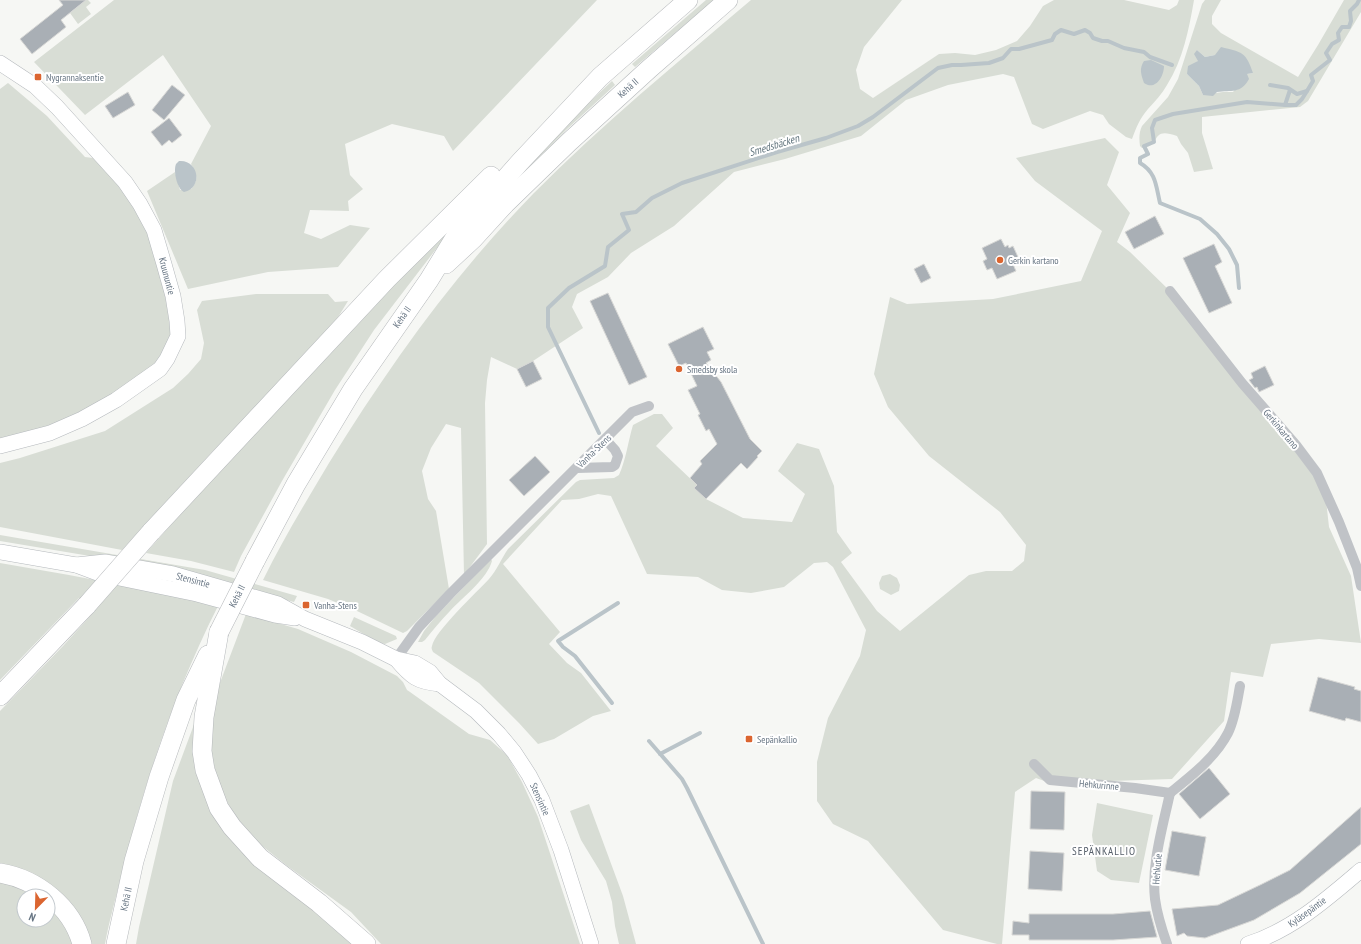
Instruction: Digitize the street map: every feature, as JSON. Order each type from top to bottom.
[{"type":"highway","name":"Kehä II","points":[[116,944],[134,861],[159,777],[186,700],[255,561],[296,484],[353,389],[428,280],[459,231],[520,162],[600,77],[688,0]]},
{"type":"highway","name":"Kehä II","points":[[428,280],[473,239],[505,204],[569,142],[728,0]]},
{"type":"highway","points":[[0,696],[87,605],[151,532],[387,278],[548,120],[600,77]]},
{"type":"highway","points":[[219,632],[204,717],[202,751],[205,770],[219,808],[232,827],[260,858],[319,903],[366,944]]},
{"type":"highway","points":[[128,944],[134,861]]},
{"type":"highway","points":[[0,873],[8,874],[28,881],[63,907],[74,922],[82,944]]},
{"type":"main road","name":"Kruununtie","points":[[0,63],[35,86],[57,107],[125,182],[140,204],[154,230],[164,264],[173,296],[178,336],[167,359],[160,369],[116,400],[82,419],[50,433],[0,446]]},
{"type":"main road","name":"Stensintie","points":[[0,552],[76,565],[106,562],[173,574],[278,604],[305,619],[362,642],[396,659],[415,663],[430,672],[440,684],[476,711],[499,734],[514,752],[529,775],[542,800],[591,944]]},
{"type":"main road","name":"Kyläsepäntie","points":[[1248,944],[1270,936],[1287,927],[1318,905],[1361,870]]},
{"type":"street","name":"Gerkinkartano","points":[[1170,290],[1242,383],[1296,445],[1317,473],[1339,522],[1357,568],[1361,586]]},
{"type":"street","name":"Vanha-Stens","points":[[396,659],[419,627],[434,610],[606,440],[632,412],[649,406]]},
{"type":"street","points":[[577,468],[612,467],[615,465],[618,456],[606,440]]},
{"type":"street","points":[[1170,793],[1200,768],[1221,744],[1228,733],[1234,715],[1240,686]]},
{"type":"street","name":"Hehkurinne","points":[[1034,764],[1050,780],[1136,788],[1170,793]]},
{"type":"street","name":"Hehkutie","points":[[1167,944],[1155,899],[1160,841],[1170,793]]},
{"type":"shaded area","points":[[86,0],[91,3],[86,7],[91,14],[78,24],[70,13]]},
{"type":"shaded area","points":[[114,0],[597,0],[453,151],[444,136],[392,124],[345,144],[350,175],[363,189],[348,201],[349,211],[310,210],[304,233],[321,239],[350,225],[370,228],[338,267],[268,272],[188,289],[147,191],[175,172],[180,190],[191,189],[194,186],[196,177],[195,171],[191,164],[211,126],[163,55],[85,115],[34,62]]},
{"type":"shaded area","points":[[706,0],[714,0],[635,67],[632,64]]},
{"type":"shaded area","points":[[751,0],[902,0],[864,47],[856,70],[860,89],[873,98],[939,54],[955,53],[975,55],[996,50],[1017,41],[1030,26],[1043,6],[1054,0],[1124,0],[1169,10],[1177,5],[1179,0],[1194,0],[1181,55],[1173,75],[1163,91],[1143,116],[1132,139],[1126,137],[1109,124],[1103,115],[1090,111],[1043,129],[1032,124],[1014,77],[1003,74],[948,85],[906,100],[861,136],[785,159],[734,172],[674,226],[631,253],[608,277],[577,294],[572,307],[583,328],[533,361],[517,369],[491,357],[485,403],[487,544],[464,575],[461,428],[446,424],[431,448],[422,471],[428,499],[436,511],[449,589],[407,631],[403,633],[328,599],[263,580],[287,535],[329,463],[375,392],[424,323],[476,257],[533,194],[585,143]]},
{"type":"shaded area","points":[[1205,0],[1221,0],[1212,16],[1212,24],[1221,33],[1298,77],[1344,0],[1361,0],[1361,12],[1308,101],[1300,107],[1202,117],[1202,133],[1213,169],[1194,172],[1188,153],[1177,136],[1168,134],[1159,135],[1152,144],[1148,147],[1142,148],[1140,146],[1140,131],[1142,126],[1168,97],[1178,79],[1202,4]],"holes":[[[1197,50],[1205,57],[1215,55],[1253,73],[1247,74],[1233,92],[1203,95],[1199,86],[1187,74],[1198,61]]]},
{"type":"shaded area","points":[[1221,47],[1234,50],[1242,54],[1248,61],[1253,73],[1247,74],[1249,79],[1243,87],[1239,89],[1217,92],[1213,96],[1203,95],[1199,86],[1187,74],[1188,66],[1198,61],[1194,54],[1197,50],[1205,57],[1215,55]]},
{"type":"shaded area","points":[[1151,60],[1164,66],[1164,70],[1158,82],[1148,85],[1144,83],[1141,67],[1144,61]]},
{"type":"shaded area","points":[[612,81],[615,85],[566,130],[492,206],[580,111]]},
{"type":"shaded area","points":[[8,83],[47,116],[85,157],[93,158],[123,190],[145,224],[160,269],[170,317],[170,336],[166,353],[153,368],[74,418],[0,442],[0,89]]},
{"type":"shaded area","points":[[1105,138],[1119,152],[1107,185],[1130,213],[1117,242],[1130,252],[1170,291],[1296,445],[1325,491],[1329,527],[1351,576],[1361,643],[1319,639],[1271,644],[1263,677],[1231,672],[1224,721],[1172,779],[1050,783],[1036,778],[1015,792],[1002,944],[943,930],[868,841],[833,824],[817,801],[817,762],[828,718],[860,656],[866,630],[833,567],[827,562],[814,563],[784,587],[751,593],[722,590],[698,577],[647,574],[611,496],[598,494],[579,499],[562,500],[503,564],[560,632],[549,644],[567,663],[581,673],[611,711],[593,716],[554,739],[538,744],[479,683],[433,652],[432,646],[440,631],[489,579],[508,549],[576,482],[580,480],[614,478],[619,475],[633,425],[654,414],[662,414],[673,428],[656,446],[697,485],[694,488],[706,499],[743,518],[792,522],[805,494],[778,471],[797,443],[819,449],[834,486],[837,532],[852,553],[841,562],[877,611],[900,631],[969,575],[986,571],[1012,571],[1024,561],[1026,545],[1000,512],[929,456],[888,407],[874,374],[890,297],[907,304],[993,299],[1081,281],[1102,231],[1035,181],[1016,158]]},
{"type":"shaded area","points":[[179,161],[191,164],[196,174],[194,185],[184,192],[179,187],[175,175],[175,167]]},
{"type":"shaded area","points":[[456,223],[374,330],[335,390],[282,481],[241,556],[234,572],[191,561],[146,553],[269,414],[365,313]]},
{"type":"shaded area","points":[[256,294],[328,294],[335,302],[348,301],[332,327],[212,452],[122,550],[0,527],[0,463],[105,431],[173,388],[201,359],[204,343],[197,310],[202,301]]},
{"type":"shaded area","points":[[0,535],[205,570],[297,596],[294,602],[150,566],[0,541]]},
{"type":"shaded area","points":[[491,559],[492,561],[489,568],[474,588],[447,614],[425,640],[418,642],[424,631],[436,616]]},
{"type":"shaded area","points":[[0,563],[189,598],[218,606],[202,638],[174,704],[150,772],[130,841],[105,944],[90,944],[85,930],[56,908],[56,888],[29,888],[0,866],[0,711],[95,611],[79,598],[0,680]]},
{"type":"shaded area","points":[[890,574],[897,578],[900,585],[899,591],[891,595],[880,589],[879,583],[882,576]]},
{"type":"shaded area","points":[[246,614],[298,629],[351,652],[397,676],[403,682],[407,690],[469,734],[490,740],[507,755],[522,782],[538,817],[580,944],[381,944],[351,912],[286,865],[256,841],[234,814],[221,791],[212,758],[211,719],[218,688]]},
{"type":"shaded area","points":[[354,617],[396,636],[397,639],[385,644],[379,643],[350,626]]},
{"type":"shaded area","points":[[199,711],[211,803],[355,944],[136,944],[173,781]]},
{"type":"shaded area","points":[[1097,803],[1153,815],[1139,883],[1111,880],[1097,871],[1092,835]]},
{"type":"shaded area","points":[[589,804],[623,896],[636,944],[619,944],[612,902],[606,881],[581,840],[570,811]]},
{"type":"shaded area","points":[[0,881],[18,888],[16,888],[16,928],[56,928],[56,913],[64,922],[75,944],[0,944]]},
{"type":"building","points":[[59,0],[86,0],[61,20],[66,27],[32,54],[20,39],[63,5]]},
{"type":"building","points":[[172,85],[185,95],[164,120],[152,110]]},
{"type":"building","points":[[128,92],[135,105],[113,118],[105,106]]},
{"type":"building","points":[[169,118],[182,135],[172,143],[169,140],[162,146],[151,132]]},
{"type":"building","points":[[1155,216],[1164,234],[1134,249],[1125,232]]},
{"type":"building","name":"Gerkin kartano","points":[[1001,239],[1005,247],[1008,245],[1009,248],[1013,246],[1018,257],[1012,262],[1016,271],[997,279],[992,268],[987,270],[983,261],[987,259],[982,248]]},
{"type":"building","points":[[1214,244],[1222,262],[1215,266],[1232,303],[1209,313],[1183,258]]},
{"type":"building","points":[[924,264],[931,278],[921,283],[914,269]]},
{"type":"building","points":[[608,293],[647,377],[629,385],[590,301]]},
{"type":"building","points":[[703,327],[714,349],[707,352],[711,360],[706,363],[721,382],[750,439],[762,451],[747,469],[741,463],[706,499],[694,488],[697,485],[690,478],[702,464],[700,461],[717,444],[709,429],[706,431],[698,415],[700,414],[688,390],[697,386],[686,363],[679,366],[668,344]]},
{"type":"building","points":[[533,361],[542,379],[526,387],[517,369]]},
{"type":"building","points":[[1265,366],[1274,385],[1259,392],[1257,387],[1255,388],[1249,380],[1253,378],[1251,373]]},
{"type":"building","points":[[535,456],[550,472],[524,496],[509,480]]},
{"type":"building","points":[[1318,677],[1355,687],[1354,689],[1361,691],[1361,722],[1346,718],[1345,721],[1309,711]]},
{"type":"building","points":[[1209,768],[1230,794],[1200,819],[1179,794]]},
{"type":"building","points":[[1031,791],[1065,792],[1064,830],[1030,829]]},
{"type":"building","points":[[1361,807],[1361,844],[1300,893],[1254,920],[1205,938],[1187,936],[1184,933],[1177,936],[1172,909],[1218,905],[1290,870]]},
{"type":"building","points":[[1172,831],[1206,837],[1199,876],[1165,870]]},
{"type":"building","points":[[1030,851],[1064,853],[1062,891],[1028,889]]},
{"type":"building","points":[[1150,911],[1157,937],[1113,940],[1029,940],[1029,935],[1012,935],[1013,921],[1029,923],[1029,914],[1113,914]]},
{"type":"waterway","name":"Smedsbäcken","points":[[1270,85],[1288,88],[1297,94],[1307,91],[1313,81],[1311,75],[1330,60],[1326,53],[1332,44],[1339,40],[1338,33],[1342,27],[1349,27],[1351,21],[1350,11],[1359,0]]},
{"type":"waterway","name":"Smedsbäcken","points":[[599,433],[548,327],[548,308],[569,288],[605,266],[608,247],[629,230],[622,214],[636,212],[652,198],[682,183],[777,152],[826,138],[858,126],[873,117],[938,68],[952,65],[989,63],[1003,58],[1011,49],[1019,49],[1052,40],[1055,34],[1061,30],[1074,34],[1085,30],[1090,33],[1093,38],[1108,41],[1124,48],[1144,52],[1150,57],[1172,65]]},
{"type":"waterway","points":[[1239,288],[1237,265],[1229,249],[1217,234],[1200,219],[1160,203],[1152,175],[1140,163],[1140,158],[1148,154],[1144,146],[1154,142],[1152,128],[1155,120],[1173,114],[1247,102],[1285,105],[1290,90]]},
{"type":"waterway","points":[[1285,105],[1296,105],[1307,91]]},
{"type":"waterway","points":[[612,703],[575,656],[558,641],[618,603]]},
{"type":"waterway","points":[[660,754],[700,733]]},
{"type":"waterway","points":[[649,741],[682,779],[763,944]]},
{"type":"place","name":"Nygrannaksentie","points":[[38,77]]},
{"type":"place","name":"Gerkin kartano","points":[[1000,260]]},
{"type":"place","name":"Smedsby skola","points":[[679,369]]},
{"type":"place","name":"Vanha-Stens","points":[[306,605]]},
{"type":"place","name":"Sepänkallio","points":[[749,739]]},
{"type":"district","name":"SEPÄNKALLIO","points":[[1104,851]]}]
